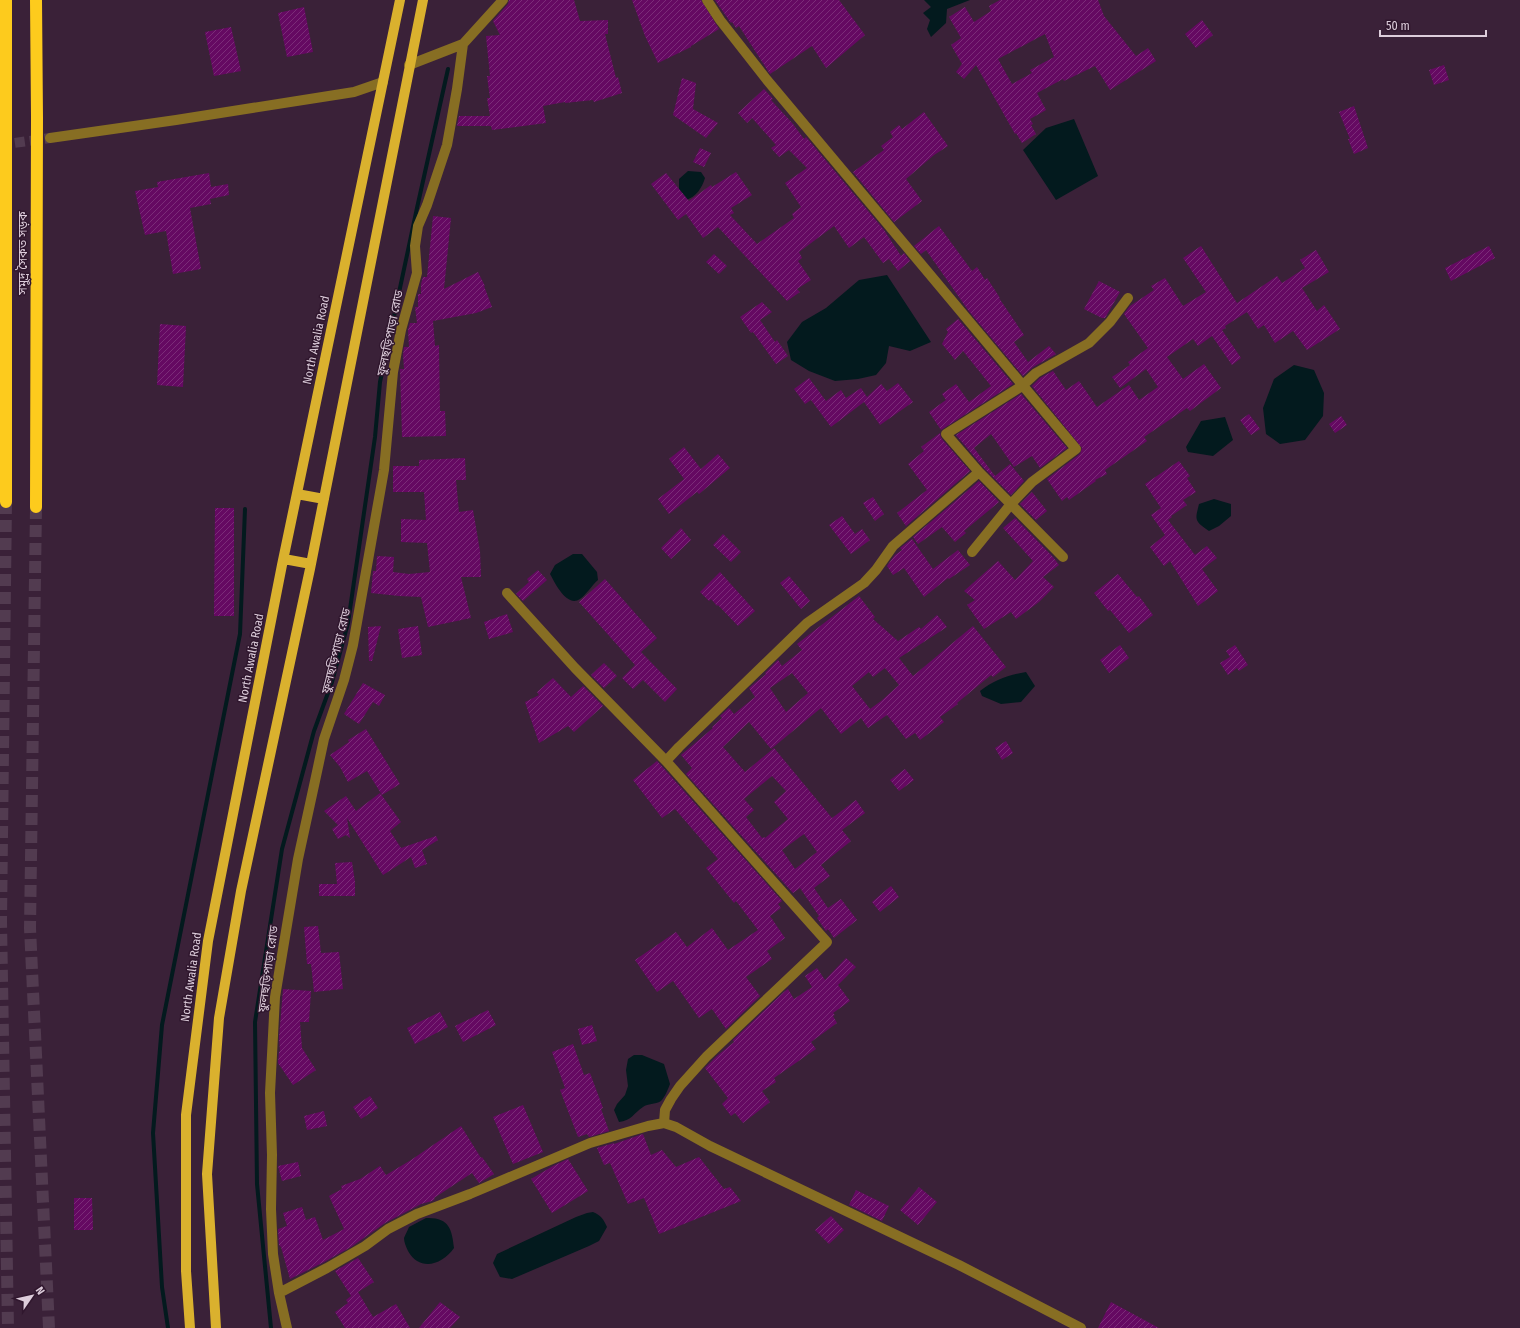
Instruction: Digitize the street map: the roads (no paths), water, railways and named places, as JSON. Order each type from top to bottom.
[{"type":"highway","name":"সমুদ্র সৈকত সড়ক","points":[[6,0],[6,502]]},
{"type":"highway","name":"সমুদ্র সৈকত সড়ক","points":[[36,0],[38,125],[36,507]]},
{"type":"main road","name":"North Awalia Road","points":[[190,1328],[186,1271],[186,1115],[208,941],[297,494],[400,0]]},
{"type":"main road","points":[[216,1328],[207,1174],[220,1018],[241,891],[311,564],[409,64],[423,0]]},
{"type":"main road","points":[[421,11],[426,0]]},
{"type":"main road","points":[[297,494],[324,499]]},
{"type":"main road","points":[[284,559],[311,564]]},
{"type":"street","points":[[409,64],[462,44],[503,0]]},
{"type":"street","points":[[707,0],[720,20],[767,80],[1076,449],[1032,482],[1011,504],[972,552]]},
{"type":"street","name":"ফুলছড়িপাড়া রোড","points":[[287,1328],[279,1293],[273,1254],[271,1209],[272,1155],[270,1094],[275,997],[298,859],[324,739],[344,680],[353,645],[384,470],[393,372],[401,330],[417,273],[415,246],[418,226],[447,145],[457,89],[462,44]]},
{"type":"street","points":[[50,138],[354,92],[382,82]]},
{"type":"street","points":[[1063,557],[980,472],[946,434],[1022,386],[1036,373],[1089,343],[1110,322],[1128,298]]},
{"type":"street","points":[[666,761],[803,628],[820,614],[864,584],[876,570],[892,546],[980,472]]},
{"type":"street","points":[[507,593],[574,668],[666,761],[827,942],[707,1056],[680,1086],[671,1099],[665,1110],[664,1123]]},
{"type":"street","points":[[279,1293],[328,1268],[388,1229],[417,1214],[470,1194],[590,1144],[648,1126],[664,1123],[676,1127],[710,1146],[959,1265],[1081,1328]]},
{"type":"waterway","points":[[271,1328],[257,1184],[255,1022],[282,849],[314,731],[332,682],[348,623],[375,437],[380,382],[448,69]]},
{"type":"waterway","points":[[168,1328],[162,1287],[153,1133],[162,1025],[240,634],[245,509]]},
{"type":"tunnel","points":[[0,145],[50,138]]},
{"type":"tunnel","points":[[6,502],[1,921],[8,1328]]},
{"type":"tunnel","points":[[36,507],[30,928],[49,1328]]}]
